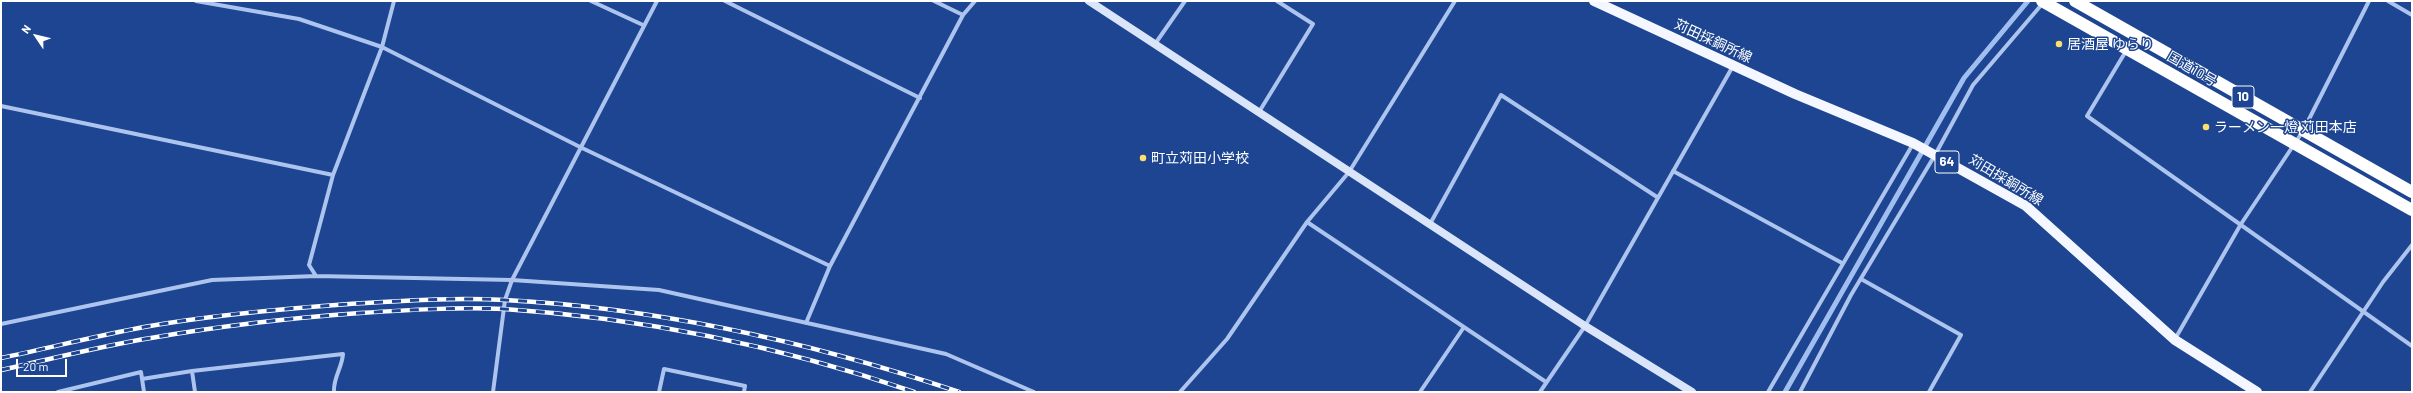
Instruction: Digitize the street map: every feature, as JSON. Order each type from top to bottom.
[{"type":"highway","name":"国道10号","points":[[2043,1],[2127,50],[2412,210]]},
{"type":"highway","name":"国道10号","points":[[2075,1],[2412,192]]},
{"type":"main road","name":"苅田採銅所線","points":[[1594,1],[1733,66],[1913,143],[2026,206],[2175,340],[2257,392]]},
{"type":"street","points":[[196,1],[298,19],[382,47],[580,147],[830,266]]},
{"type":"street","points":[[316,276],[309,265],[333,175],[382,47],[394,1]]},
{"type":"street","points":[[592,1],[643,25]]},
{"type":"street","points":[[493,392],[505,300],[512,280],[656,1]]},
{"type":"street","points":[[724,1],[920,98]]},
{"type":"street","points":[[934,1],[963,16]]},
{"type":"street","points":[[806,323],[830,266],[963,16],[975,1]]},
{"type":"street","points":[[1089,1],[1585,326],[1692,392]]},
{"type":"street","points":[[1155,44],[1185,1]]},
{"type":"street","points":[[1259,112],[1313,24],[1277,1]]},
{"type":"street","points":[[1180,392],[1227,339],[1307,222],[1349,172],[1455,1]]},
{"type":"street","points":[[1800,392],[1860,279],[1935,155],[1973,85],[2043,1]]},
{"type":"street","points":[[2175,340],[2241,224],[2303,131],[2369,1]]},
{"type":"street","points":[[2388,1],[2412,14]]},
{"type":"street","points":[[2135,35],[2087,116],[2412,346]]},
{"type":"street","points":[[1540,392],[1585,326],[1657,197],[1733,66]]},
{"type":"street","points":[[1430,224],[1501,95],[1657,197]]},
{"type":"street","points":[[1,106],[333,175]]},
{"type":"street","points":[[1768,392],[1913,143]]},
{"type":"street","points":[[1673,171],[1842,263]]},
{"type":"street","points":[[1307,222],[1546,382]]},
{"type":"street","points":[[2310,392],[2383,282],[2412,246]]},
{"type":"street","points":[[1,324],[212,280],[316,276],[512,280],[659,290],[946,354],[1034,392]]},
{"type":"street","points":[[1860,279],[1962,335],[1928,392]]},
{"type":"street","points":[[1420,392],[1464,327]]},
{"type":"street","points":[[142,379],[192,371],[343,354],[342,365],[334,382],[334,392]]},
{"type":"street","points":[[659,392],[664,369],[745,386],[744,392]]},
{"type":"street","points":[[192,371],[195,392]]},
{"type":"street","points":[[58,392],[141,372],[144,392]]},
{"type":"waterway","points":[[1785,392],[1964,78],[2028,1]]},
{"type":"railway","points":[[1,358],[144,327],[221,316],[272,310],[349,304],[485,299],[562,304],[620,311],[735,331],[792,343],[848,358],[959,392]]},
{"type":"railway","points":[[1,370],[132,341],[229,326],[360,313],[486,308],[556,313],[608,319],[712,337],[814,361],[914,392]]},
{"type":"place","name":"居酒屋 ゆらり","points":[[2059,44]]},
{"type":"place","name":"ラーメン一燈 苅田本店","points":[[2206,127]]},
{"type":"place","name":"町立苅田小学校","points":[[1143,158]]}]
